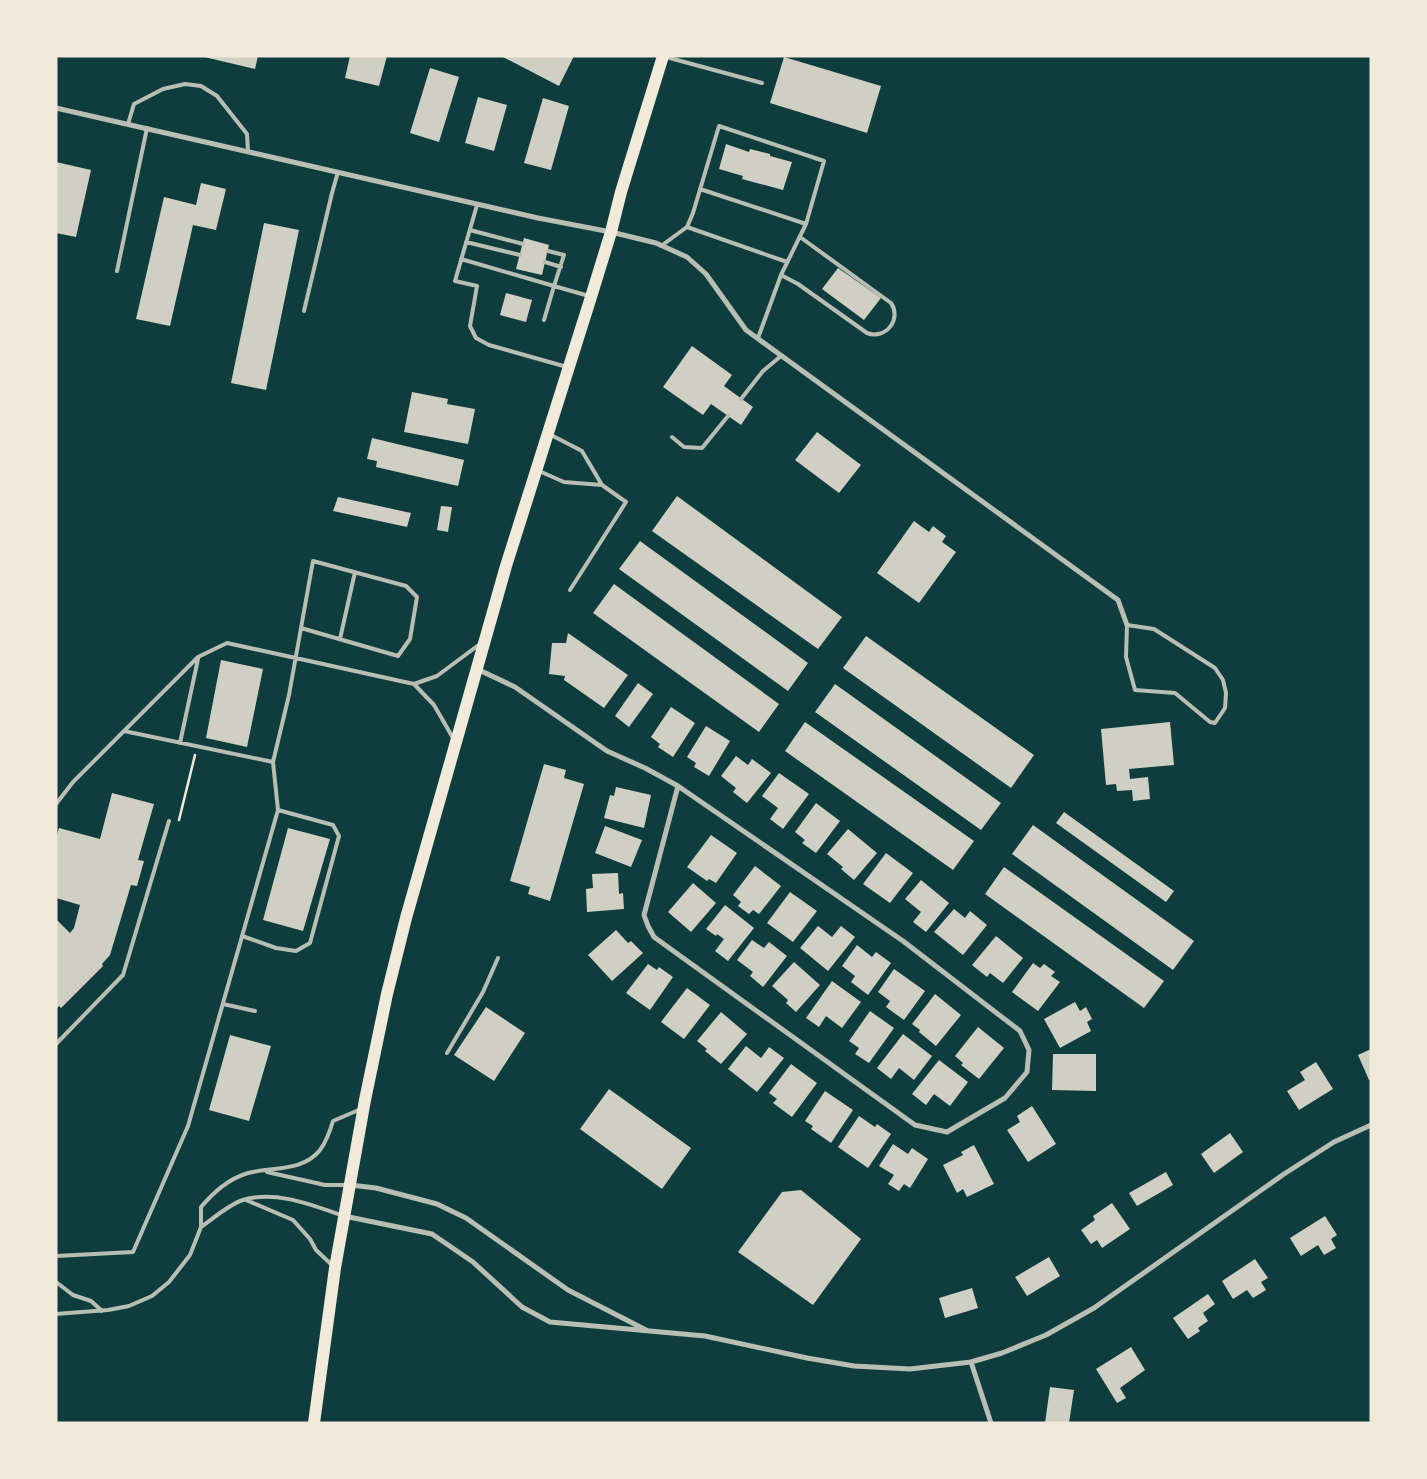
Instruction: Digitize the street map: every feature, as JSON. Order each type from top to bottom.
[{"type":"main road","points":[[314,1423],[335,1268],[363,1109],[387,994],[406,918],[506,566],[549,434],[663,56]]},
{"type":"street","points":[[56,108],[477,205],[611,232],[662,246],[687,257],[706,274],[746,330],[1118,600],[1127,625]]},
{"type":"street","points":[[476,669],[515,686],[608,751],[678,786],[903,941],[1020,1031],[1029,1050],[1027,1072],[1005,1098],[947,1132],[916,1125],[654,937],[644,914],[678,786]]},
{"type":"street","points":[[344,1216],[432,1234],[473,1262],[522,1307],[550,1322],[705,1336],[854,1366],[910,1369],[971,1362],[1002,1353],[1046,1335],[1094,1308],[1284,1174],[1334,1142],[1371,1125]]},
{"type":"street","points":[[350,1185],[376,1188],[437,1204],[466,1218],[568,1290],[651,1332]]},
{"type":"street","points":[[971,1362],[991,1423]]},
{"type":"lane","points":[[663,56],[762,83]]},
{"type":"lane","points":[[128,124],[134,104],[163,89],[185,84],[201,86],[217,96],[247,134],[248,151]]},
{"type":"lane","points":[[662,246],[687,227],[719,126],[824,161],[806,224],[780,275],[758,338]]},
{"type":"lane","points":[[117,271],[147,128]]},
{"type":"lane","points":[[304,311],[338,172]]},
{"type":"lane","points":[[700,189],[806,224]]},
{"type":"lane","points":[[477,205],[455,281],[477,286],[470,326],[476,338],[488,345],[569,368]]},
{"type":"lane","points":[[687,227],[787,262]]},
{"type":"lane","points":[[470,230],[523,244]]},
{"type":"lane","points":[[780,275],[798,284],[867,333],[878,335],[883,333],[893,320],[894,308],[891,303],[800,237]]},
{"type":"lane","points":[[466,242],[520,255]]},
{"type":"lane","points":[[544,320],[564,255],[548,251]]},
{"type":"lane","points":[[461,259],[591,297]]},
{"type":"lane","points":[[545,262],[561,267]]},
{"type":"lane","points":[[741,399],[763,371],[781,356]]},
{"type":"lane","points":[[672,437],[684,447],[702,448],[728,416]]},
{"type":"lane","points":[[549,434],[582,451],[602,484],[626,502],[570,590]]},
{"type":"lane","points":[[537,470],[564,482],[602,484]]},
{"type":"lane","points":[[56,1256],[133,1252],[188,1126],[278,810],[274,762],[289,695],[300,628],[313,561],[406,586],[416,598],[410,638],[398,656],[300,628]]},
{"type":"lane","points":[[340,639],[355,572]]},
{"type":"lane","points":[[1127,625],[1154,629],[1215,668],[1223,680],[1226,693],[1225,708],[1215,723],[1210,722],[1175,693],[1135,690],[1126,657],[1127,625]]},
{"type":"lane","points":[[414,684],[437,676],[485,641]]},
{"type":"lane","points":[[56,804],[73,782],[198,658],[227,644],[414,684],[427,695],[456,742]]},
{"type":"lane","points":[[180,743],[198,658]]},
{"type":"lane","points":[[124,731],[274,762]]},
{"type":"lane","points":[[242,936],[276,948],[296,952],[310,943],[339,836],[333,825],[278,810]]},
{"type":"lane","points":[[56,1044],[123,975],[169,821]]},
{"type":"lane","points":[[447,1053],[483,992],[498,958]]},
{"type":"lane","points":[[223,1004],[255,1011]]},
{"type":"lane","points":[[56,1314],[102,1311],[129,1306],[141,1301],[169,1282],[190,1255],[201,1227],[202,1207],[220,1186],[248,1173],[282,1169],[310,1159],[320,1150],[333,1121],[363,1109]]},
{"type":"lane","points":[[265,1171],[325,1185],[350,1185]]},
{"type":"lane","points":[[201,1227],[229,1208],[258,1197],[273,1197],[314,1205],[344,1216]]},
{"type":"lane","points":[[246,1200],[293,1220],[310,1239],[316,1250],[335,1268]]},
{"type":"lane","points":[[56,1282],[73,1295],[90,1301],[102,1311]]},
{"type":"path","points":[[178,823],[197,746]]},
{"type":"building","points":[[200,56],[258,56],[255,69]]},
{"type":"building","points":[[350,56],[387,56],[379,86],[345,78]]},
{"type":"building","points":[[501,56],[574,56],[559,86]]},
{"type":"building","points":[[784,57],[881,86],[867,133],[770,103]]},
{"type":"building","points":[[430,68],[459,77],[439,142],[410,133]]},
{"type":"building","points":[[478,97],[507,105],[494,151],[465,143]]},
{"type":"building","points":[[543,98],[569,106],[551,170],[524,163]]},
{"type":"building","points":[[726,144],[749,152],[750,149],[770,154],[770,156],[792,162],[783,190],[742,179],[743,176],[719,169]]},
{"type":"building","points":[[56,162],[91,170],[76,237],[56,233]]},
{"type":"building","points":[[201,183],[226,189],[216,230],[193,225],[170,326],[136,319],[164,197],[196,205]]},
{"type":"building","points":[[264,223],[299,230],[266,390],[231,383]]},
{"type":"building","points":[[524,238],[549,245],[542,275],[516,269]]},
{"type":"building","points":[[838,268],[881,298],[864,320],[822,289]]},
{"type":"building","points":[[506,293],[532,300],[526,322],[500,315]]},
{"type":"building","points":[[692,346],[732,375],[724,386],[753,407],[741,425],[711,404],[703,415],[663,387]]},
{"type":"building","points":[[412,392],[448,399],[447,404],[475,409],[468,444],[404,432]]},
{"type":"building","points":[[817,432],[861,465],[839,493],[795,460]]},
{"type":"building","points":[[372,438],[464,460],[458,486],[376,467],[377,461],[367,459]]},
{"type":"building","points":[[677,496],[842,617],[818,649],[652,531]]},
{"type":"building","points":[[338,497],[411,513],[407,527],[333,511]]},
{"type":"building","points":[[441,506],[452,507],[448,532],[437,530]]},
{"type":"building","points":[[914,521],[929,532],[933,526],[946,536],[942,542],[956,552],[919,603],[877,573]]},
{"type":"building","points":[[640,541],[808,663],[788,691],[619,569]]},
{"type":"building","points":[[614,584],[779,704],[759,732],[593,613]]},
{"type":"building","points":[[568,633],[628,675],[604,708],[564,680],[565,676],[549,674],[552,643],[566,643]]},
{"type":"building","points":[[866,636],[1034,755],[1011,788],[843,668]]},
{"type":"building","points":[[221,660],[263,669],[247,747],[206,738]]},
{"type":"building","points":[[638,683],[653,694],[629,727],[615,716]]},
{"type":"building","points":[[835,684],[1001,803],[981,830],[815,712]]},
{"type":"building","points":[[671,707],[695,723],[673,757],[658,747],[660,744],[651,737]]},
{"type":"building","points":[[805,722],[974,841],[953,870],[785,751]]},
{"type":"building","points":[[1170,722],[1174,765],[1129,769],[1130,779],[1148,777],[1150,799],[1133,801],[1132,790],[1117,791],[1116,784],[1106,785],[1101,729]]},
{"type":"building","points":[[706,726],[730,741],[709,776],[694,767],[696,763],[687,757]]},
{"type":"building","points":[[736,756],[748,765],[752,759],[771,773],[747,803],[733,792],[736,788],[721,776]]},
{"type":"building","points":[[544,764],[566,770],[564,778],[584,784],[550,901],[528,894],[530,887],[510,881]]},
{"type":"building","points":[[779,773],[809,794],[783,829],[770,819],[778,808],[762,796]]},
{"type":"building","points":[[616,787],[651,795],[644,828],[604,818],[610,795],[614,796]]},
{"type":"building","points":[[112,793],[154,804],[138,860],[144,861],[137,886],[131,885],[110,955],[102,964],[103,966],[61,1008],[59,1006],[56,1009],[56,919],[70,933],[74,928],[80,905],[56,898],[56,838],[59,828],[100,839]]},
{"type":"building","points":[[816,803],[840,821],[816,853],[802,843],[805,840],[795,832]]},
{"type":"building","points":[[1064,812],[1174,891],[1166,902],[1056,823]]},
{"type":"building","points":[[1033,825],[1194,941],[1173,970],[1012,854]]},
{"type":"building","points":[[605,826],[642,840],[631,867],[595,853]]},
{"type":"building","points":[[288,828],[330,839],[303,931],[263,920]]},
{"type":"building","points":[[848,829],[877,853],[854,880],[841,869],[843,867],[827,854]]},
{"type":"building","points":[[711,835],[737,853],[716,883],[709,879],[707,881],[687,867]]},
{"type":"building","points":[[886,853],[913,873],[890,903],[863,884]]},
{"type":"building","points":[[755,866],[781,886],[759,914],[753,910],[749,914],[738,906],[741,902],[733,895]]},
{"type":"building","points":[[1004,867],[1164,981],[1144,1008],[985,894]]},
{"type":"building","points":[[618,873],[619,894],[623,893],[624,909],[587,912],[586,889],[593,888],[592,874]]},
{"type":"building","points":[[921,880],[949,903],[926,932],[913,922],[921,912],[905,899]]},
{"type":"building","points":[[693,883],[716,903],[691,932],[668,912]]},
{"type":"building","points":[[790,892],[817,911],[793,942],[767,923]]},
{"type":"building","points":[[725,905],[754,928],[728,961],[715,951],[724,939],[706,929]]},
{"type":"building","points":[[954,909],[965,918],[970,911],[987,925],[963,955],[934,932]]},
{"type":"building","points":[[818,926],[832,937],[841,926],[855,937],[828,971],[800,948]]},
{"type":"building","points":[[616,930],[628,943],[631,941],[643,953],[612,981],[588,955]]},
{"type":"building","points":[[996,936],[1023,958],[1003,983],[990,973],[987,977],[972,965]]},
{"type":"building","points":[[752,940],[764,948],[769,942],[787,956],[763,987],[750,976],[753,972],[737,960]]},
{"type":"building","points":[[857,945],[872,957],[876,952],[891,963],[868,995],[851,982],[855,976],[842,966]]},
{"type":"building","points":[[794,962],[820,985],[796,1012],[786,1003],[788,1000],[772,986]]},
{"type":"building","points":[[1033,963],[1040,968],[1044,964],[1055,972],[1051,976],[1060,982],[1038,1011],[1012,992]]},
{"type":"building","points":[[648,964],[657,970],[659,967],[673,977],[650,1010],[626,993]]},
{"type":"building","points":[[894,969],[925,991],[904,1020],[886,1007],[890,1001],[878,992]]},
{"type":"building","points":[[832,981],[861,1002],[842,1028],[826,1016],[819,1027],[806,1018]]},
{"type":"building","points":[[687,988],[710,1005],[684,1039],[661,1022]]},
{"type":"building","points":[[935,994],[961,1015],[936,1046],[912,1024]]},
{"type":"building","points":[[1075,1002],[1080,1011],[1086,1007],[1092,1019],[1087,1022],[1091,1031],[1060,1048],[1044,1019]]},
{"type":"building","points":[[486,1007],[525,1033],[494,1081],[454,1055]]},
{"type":"building","points":[[870,1011],[894,1028],[869,1063],[855,1054],[859,1048],[849,1041]]},
{"type":"building","points":[[721,1012],[747,1034],[721,1064],[705,1051],[707,1049],[697,1041]]},
{"type":"building","points":[[978,1027],[1004,1048],[979,1079],[961,1065],[963,1063],[955,1056]]},
{"type":"building","points":[[903,1034],[932,1056],[914,1080],[899,1068],[891,1079],[877,1068]]},
{"type":"building","points":[[230,1035],[271,1046],[249,1121],[209,1110]]},
{"type":"building","points":[[746,1046],[761,1058],[769,1047],[784,1058],[757,1092],[728,1069]]},
{"type":"building","points":[[1371,1049],[1371,1079],[1369,1080],[1358,1055]]},
{"type":"building","points":[[1053,1054],[1096,1054],[1096,1091],[1052,1090]]},
{"type":"building","points":[[939,1060],[968,1082],[950,1106],[934,1094],[926,1105],[912,1094]]},
{"type":"building","points":[[1316,1062],[1333,1089],[1299,1110],[1287,1091],[1305,1080],[1300,1072]]},
{"type":"building","points":[[791,1064],[817,1083],[792,1117],[773,1103],[777,1099],[769,1093]]},
{"type":"building","points":[[609,1089],[691,1148],[662,1189],[580,1129]]},
{"type":"building","points":[[825,1091],[853,1110],[831,1143],[811,1129],[813,1126],[805,1121]]},
{"type":"building","points":[[1032,1106],[1056,1144],[1028,1162],[1007,1130],[1020,1122],[1017,1116]]},
{"type":"building","points":[[859,1116],[875,1127],[877,1124],[891,1134],[868,1168],[838,1147]]},
{"type":"building","points":[[1230,1133],[1243,1152],[1214,1173],[1201,1154]]},
{"type":"building","points":[[893,1144],[908,1154],[912,1148],[928,1159],[910,1188],[904,1184],[899,1191],[888,1184],[894,1175],[879,1166]]},
{"type":"building","points":[[974,1145],[994,1184],[967,1197],[963,1189],[957,1193],[943,1165],[963,1155],[961,1152]]},
{"type":"building","points":[[1166,1172],[1173,1185],[1137,1206],[1129,1193]]},
{"type":"building","points":[[801,1190],[861,1239],[813,1305],[738,1252],[782,1192]]},
{"type":"building","points":[[1112,1203],[1130,1229],[1102,1248],[1097,1240],[1091,1244],[1081,1230],[1095,1220],[1093,1216]]},
{"type":"building","points":[[1325,1216],[1337,1235],[1331,1239],[1336,1248],[1324,1255],[1318,1245],[1301,1256],[1290,1238]]},
{"type":"building","points":[[1049,1257],[1060,1276],[1027,1296],[1015,1277]]},
{"type":"building","points":[[1255,1259],[1268,1278],[1261,1282],[1266,1290],[1253,1298],[1247,1290],[1233,1299],[1222,1281]]},
{"type":"building","points":[[972,1288],[978,1308],[945,1318],[939,1298]]},
{"type":"building","points":[[1208,1294],[1215,1304],[1203,1313],[1208,1321],[1198,1328],[1200,1331],[1188,1339],[1173,1318]]},
{"type":"building","points":[[1131,1347],[1145,1370],[1120,1388],[1126,1398],[1117,1403],[1096,1369]]},
{"type":"building","points":[[1050,1387],[1074,1390],[1069,1423],[1045,1423]]}]
